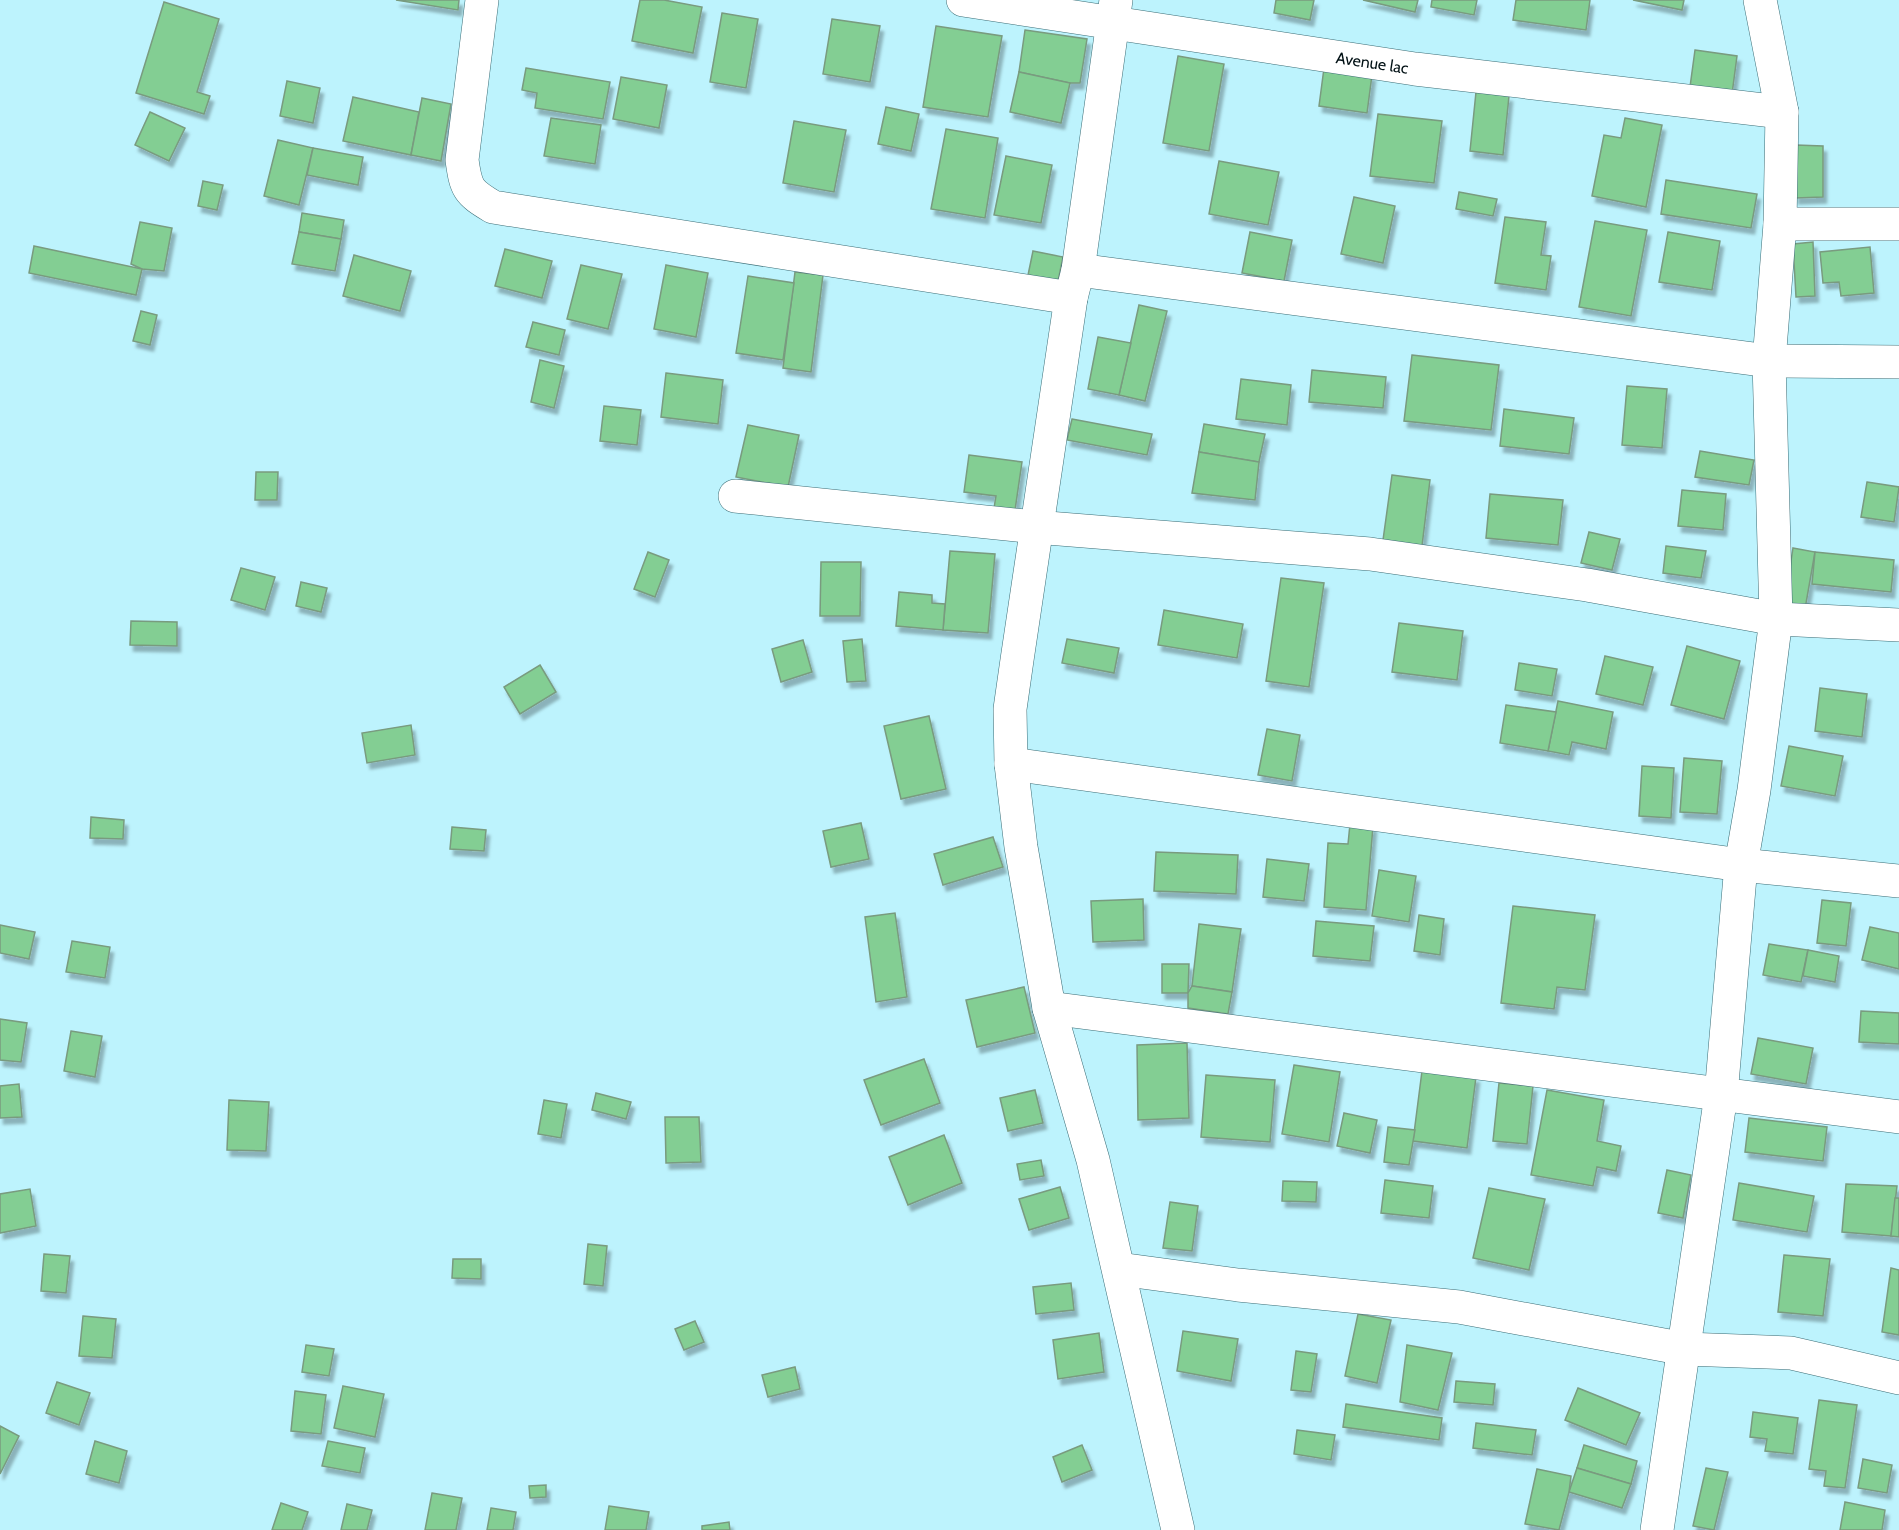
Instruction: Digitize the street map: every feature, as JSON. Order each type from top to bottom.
[{"type":"street","points":[[482,0],[462,160],[465,184],[477,197],[493,207],[1075,284],[1769,361],[1899,362]]},
{"type":"street","name":"Avenue lac","points":[[963,0],[1115,11],[1415,69],[1782,112]]},
{"type":"street","points":[[1657,1530],[1721,1095],[1741,865],[1754,790],[1776,619],[1769,361],[1780,224],[1782,112],[1761,0]]},
{"type":"street","points":[[1115,11],[1075,284],[1035,527],[1010,709],[1011,764],[1021,847],[1049,1008],[1093,1160],[1178,1530]]},
{"type":"street","points":[[1780,224],[1899,224]]},
{"type":"street","points":[[735,496],[1035,527],[1370,554],[1587,585],[1776,619],[1899,625]]},
{"type":"street","points":[[1011,764],[1741,865],[1899,881]]},
{"type":"street","points":[[1049,1008],[1899,1117]]},
{"type":"street","points":[[1119,1269],[1238,1285],[1459,1307],[1684,1349],[1791,1353],[1899,1378]]},
{"type":"building","points":[[396,0],[459,0],[458,10]]},
{"type":"building","points":[[640,0],[664,0],[702,7],[693,53],[632,41]]},
{"type":"building","points":[[1276,0],[1314,0],[1310,20],[1274,13]]},
{"type":"building","points":[[1363,0],[1418,0],[1415,12]]},
{"type":"building","points":[[1432,0],[1477,0],[1474,15],[1431,7]]},
{"type":"building","points":[[1516,0],[1590,0],[1586,30],[1513,20]]},
{"type":"building","points":[[1633,0],[1684,0],[1682,10]]},
{"type":"building","points":[[164,2],[219,19],[197,92],[210,96],[204,114],[136,93]]},
{"type":"building","points":[[722,13],[758,19],[746,88],[710,82]]},
{"type":"building","points":[[832,19],[880,26],[870,82],[823,74]]},
{"type":"building","points":[[936,26],[1002,36],[988,117],[923,107]]},
{"type":"building","points":[[1025,30],[1087,39],[1080,83],[1019,72]]},
{"type":"building","points":[[1695,50],[1737,56],[1732,94],[1690,87]]},
{"type":"building","points":[[1178,56],[1224,64],[1209,151],[1163,143]]},
{"type":"building","points":[[526,68],[610,82],[603,119],[535,108],[537,93],[522,90]]},
{"type":"building","points":[[1324,68],[1372,75],[1367,113],[1319,106]]},
{"type":"building","points":[[1019,72],[1070,83],[1061,123],[1010,112]]},
{"type":"building","points":[[621,77],[667,85],[659,128],[613,119]]},
{"type":"building","points":[[287,81],[320,88],[313,123],[280,116]]},
{"type":"building","points":[[1476,92],[1509,96],[1503,155],[1470,151]]},
{"type":"building","points":[[353,97],[419,112],[411,155],[343,141]]},
{"type":"building","points":[[422,98],[451,104],[441,161],[411,155]]},
{"type":"building","points":[[886,107],[919,114],[911,151],[878,144]]},
{"type":"building","points":[[150,112],[185,128],[169,161],[135,145]]},
{"type":"building","points":[[1378,114],[1442,121],[1434,183],[1370,176]]},
{"type":"building","points":[[551,118],[601,125],[595,164],[544,156]]},
{"type":"building","points":[[1625,118],[1662,125],[1646,207],[1592,196],[1604,135],[1621,138]]},
{"type":"building","points":[[794,121],[846,130],[834,192],[783,183]]},
{"type":"building","points":[[946,129],[998,138],[985,218],[931,209]]},
{"type":"building","points":[[278,140],[313,148],[299,205],[264,196]]},
{"type":"building","points":[[1796,145],[1823,146],[1823,197],[1795,198]]},
{"type":"building","points":[[313,148],[363,157],[358,185],[307,175]]},
{"type":"building","points":[[1006,156],[1052,165],[1041,223],[994,215]]},
{"type":"building","points":[[1219,161],[1279,172],[1268,225],[1209,214]]},
{"type":"building","points":[[1666,180],[1757,194],[1751,228],[1661,214]]},
{"type":"building","points":[[203,181],[223,185],[217,210],[198,206]]},
{"type":"building","points":[[1459,192],[1497,199],[1493,216],[1456,209]]},
{"type":"building","points":[[1354,197],[1395,206],[1383,263],[1341,254]]},
{"type":"building","points":[[302,213],[344,220],[341,239],[299,232]]},
{"type":"building","points":[[1505,217],[1546,222],[1541,255],[1551,256],[1546,290],[1495,283]]},
{"type":"building","points":[[1595,221],[1647,230],[1631,316],[1579,307]]},
{"type":"building","points":[[140,222],[172,228],[164,271],[142,269],[131,264]]},
{"type":"building","points":[[299,232],[341,239],[335,271],[292,264]]},
{"type":"building","points":[[1250,232],[1292,240],[1284,281],[1242,273]]},
{"type":"building","points":[[1668,232],[1720,241],[1712,290],[1659,282]]},
{"type":"building","points":[[1813,242],[1815,296],[1796,297],[1793,244]]},
{"type":"building","points":[[34,246],[142,269],[136,295],[29,273]]},
{"type":"building","points":[[1870,247],[1874,293],[1841,296],[1839,282],[1823,283],[1820,252]]},
{"type":"building","points":[[505,249],[552,261],[542,298],[495,286]]},
{"type":"building","points":[[1033,251],[1063,257],[1057,286],[1027,280]]},
{"type":"building","points":[[354,255],[411,271],[400,311],[343,296]]},
{"type":"building","points":[[581,265],[622,274],[608,329],[567,319]]},
{"type":"building","points":[[666,265],[708,273],[696,337],[654,329]]},
{"type":"building","points":[[795,272],[823,275],[811,372],[783,368]]},
{"type":"building","points":[[748,276],[794,283],[783,360],[736,353]]},
{"type":"building","points":[[1139,305],[1167,311],[1145,401],[1119,395]]},
{"type":"building","points":[[141,311],[157,315],[150,345],[133,341]]},
{"type":"building","points":[[533,322],[565,330],[559,355],[526,347]]},
{"type":"building","points":[[1098,337],[1131,343],[1119,395],[1088,389]]},
{"type":"building","points":[[1412,355],[1499,365],[1491,430],[1404,421]]},
{"type":"building","points":[[540,360],[564,366],[554,408],[531,402]]},
{"type":"building","points":[[1312,370],[1386,377],[1383,408],[1309,402]]},
{"type":"building","points":[[666,373],[723,380],[718,424],[661,417]]},
{"type":"building","points":[[1241,379],[1291,385],[1287,425],[1236,419]]},
{"type":"building","points":[[1627,386],[1667,389],[1662,448],[1622,445]]},
{"type":"building","points":[[604,406],[641,410],[637,445],[600,441]]},
{"type":"building","points":[[1504,409],[1574,418],[1569,454],[1500,446]]},
{"type":"building","points":[[1072,419],[1152,434],[1147,455],[1067,440]]},
{"type":"building","points":[[1204,424],[1265,434],[1259,462],[1199,452]]},
{"type":"building","points":[[748,425],[799,435],[788,487],[736,477]]},
{"type":"building","points":[[1700,451],[1754,460],[1749,485],[1695,477]]},
{"type":"building","points":[[1199,452],[1259,462],[1255,500],[1192,493]]},
{"type":"building","points":[[969,455],[1022,462],[1015,510],[994,508],[996,496],[964,492]]},
{"type":"building","points":[[256,472],[278,472],[277,500],[255,500]]},
{"type":"building","points":[[1392,475],[1430,480],[1422,546],[1383,540]]},
{"type":"building","points":[[1867,482],[1899,487],[1894,522],[1861,517]]},
{"type":"building","points":[[1682,490],[1726,494],[1723,530],[1678,526]]},
{"type":"building","points":[[1490,494],[1563,500],[1558,545],[1486,538]]},
{"type":"building","points":[[1589,532],[1620,539],[1612,570],[1581,563]]},
{"type":"building","points":[[1666,546],[1706,551],[1701,578],[1663,573]]},
{"type":"building","points":[[1793,548],[1815,552],[1805,609],[1784,606]]},
{"type":"building","points":[[950,551],[995,554],[988,633],[943,630]]},
{"type":"building","points":[[648,552],[669,560],[655,597],[634,589]]},
{"type":"building","points":[[1815,552],[1894,560],[1891,592],[1812,584]]},
{"type":"building","points":[[821,562],[861,562],[860,616],[820,616]]},
{"type":"building","points":[[241,568],[275,577],[265,610],[231,600]]},
{"type":"building","points":[[1281,578],[1324,583],[1309,687],[1266,681]]},
{"type":"building","points":[[301,582],[327,588],[321,612],[296,606]]},
{"type":"building","points":[[899,592],[932,595],[932,603],[945,604],[943,630],[896,626]]},
{"type":"building","points":[[1164,610],[1243,624],[1237,658],[1158,645]]},
{"type":"building","points":[[131,621],[177,622],[177,646],[130,645]]},
{"type":"building","points":[[1399,623],[1463,631],[1457,680],[1392,672]]},
{"type":"building","points":[[862,639],[866,681],[847,682],[843,641]]},
{"type":"building","points":[[1067,639],[1119,648],[1114,673],[1062,663]]},
{"type":"building","points":[[803,640],[812,672],[781,682],[772,649]]},
{"type":"building","points":[[1687,646],[1740,661],[1724,719],[1671,705]]},
{"type":"building","points":[[1605,656],[1653,667],[1643,705],[1596,694]]},
{"type":"building","points":[[1519,663],[1557,669],[1552,696],[1515,690]]},
{"type":"building","points":[[540,665],[556,692],[520,714],[504,687]]},
{"type":"building","points":[[1820,688],[1867,694],[1862,737],[1815,731]]},
{"type":"building","points":[[1558,701],[1613,712],[1606,749],[1572,742],[1569,755],[1548,751]]},
{"type":"building","points":[[1506,705],[1556,712],[1548,751],[1500,743]]},
{"type":"building","points":[[929,716],[946,789],[901,799],[884,726]]},
{"type":"building","points":[[411,725],[415,755],[367,763],[362,733]]},
{"type":"building","points":[[1267,729],[1300,735],[1292,781],[1258,775]]},
{"type":"building","points":[[1789,746],[1843,756],[1835,796],[1781,786]]},
{"type":"building","points":[[1684,758],[1722,761],[1717,814],[1680,812]]},
{"type":"building","points":[[1642,766],[1674,768],[1671,818],[1639,816]]},
{"type":"building","points":[[91,817],[124,820],[123,839],[90,838]]},
{"type":"building","points":[[861,823],[869,859],[831,867],[823,831]]},
{"type":"building","points":[[1350,824],[1373,826],[1366,910],[1324,907],[1328,843],[1348,844]]},
{"type":"building","points":[[452,827],[486,830],[484,851],[450,849]]},
{"type":"building","points":[[993,837],[1003,867],[943,885],[934,854]]},
{"type":"building","points":[[1156,852],[1238,855],[1236,894],[1154,891]]},
{"type":"building","points":[[1267,859],[1309,864],[1304,901],[1263,897]]},
{"type":"building","points":[[1379,870],[1416,876],[1409,922],[1372,916]]},
{"type":"building","points":[[1143,899],[1144,940],[1093,942],[1091,901]]},
{"type":"building","points":[[1822,900],[1851,903],[1846,946],[1817,943]]},
{"type":"building","points":[[1513,906],[1595,915],[1585,990],[1557,987],[1554,1009],[1501,1003]]},
{"type":"building","points":[[895,913],[907,997],[876,1002],[865,917]]},
{"type":"building","points":[[1419,915],[1444,919],[1440,955],[1414,951]]},
{"type":"building","points":[[1316,921],[1374,926],[1370,961],[1313,956]]},
{"type":"building","points":[[1199,924],[1241,929],[1232,992],[1192,986]]},
{"type":"building","points":[[0,925],[35,932],[29,959],[0,953]]},
{"type":"building","points":[[1870,927],[1899,933],[1899,969],[1862,960]]},
{"type":"building","points":[[72,941],[110,947],[105,978],[66,972]]},
{"type":"building","points":[[1769,944],[1808,950],[1801,982],[1763,975]]},
{"type":"building","points":[[1808,950],[1839,956],[1835,982],[1803,976]]},
{"type":"building","points":[[1162,964],[1189,964],[1188,993],[1162,993]]},
{"type":"building","points":[[1192,986],[1232,992],[1228,1014],[1188,1008],[1188,993]]},
{"type":"building","points":[[1024,987],[1035,1033],[977,1047],[966,1000]]},
{"type":"building","points":[[1861,1011],[1899,1013],[1899,1044],[1859,1042]]},
{"type":"building","points":[[0,1019],[27,1023],[21,1062],[0,1060]]},
{"type":"building","points":[[71,1031],[102,1036],[95,1077],[64,1071]]},
{"type":"building","points":[[1758,1038],[1813,1048],[1806,1084],[1751,1074]]},
{"type":"building","points":[[1187,1043],[1189,1118],[1138,1120],[1137,1045]]},
{"type":"building","points":[[924,1059],[940,1103],[881,1125],[864,1080]]},
{"type":"building","points":[[1294,1065],[1340,1072],[1329,1142],[1282,1134]]},
{"type":"building","points":[[1422,1071],[1476,1077],[1467,1148],[1413,1141]]},
{"type":"building","points":[[1206,1075],[1275,1080],[1270,1142],[1201,1137]]},
{"type":"building","points":[[1499,1083],[1533,1086],[1527,1144],[1493,1141]]},
{"type":"building","points":[[19,1084],[22,1117],[0,1118],[0,1086]]},
{"type":"building","points":[[1035,1090],[1043,1123],[1008,1131],[1000,1098]]},
{"type":"building","points":[[1547,1090],[1604,1100],[1597,1141],[1621,1146],[1616,1171],[1597,1167],[1593,1186],[1531,1175]]},
{"type":"building","points":[[596,1093],[631,1102],[626,1119],[592,1110]]},
{"type":"building","points":[[229,1100],[269,1102],[266,1151],[227,1150]]},
{"type":"building","points":[[544,1100],[567,1104],[561,1138],[538,1134]]},
{"type":"building","points":[[1344,1113],[1377,1120],[1370,1153],[1337,1146]]},
{"type":"building","points":[[665,1117],[699,1117],[701,1162],[666,1163]]},
{"type":"building","points":[[1749,1118],[1827,1127],[1823,1161],[1745,1152]]},
{"type":"building","points":[[1388,1127],[1415,1130],[1409,1165],[1384,1162]]},
{"type":"building","points":[[944,1135],[962,1183],[908,1205],[889,1157]]},
{"type":"building","points":[[1041,1160],[1044,1176],[1020,1180],[1017,1164]]},
{"type":"building","points":[[1667,1170],[1691,1175],[1683,1218],[1658,1213]]},
{"type":"building","points":[[1385,1180],[1433,1186],[1429,1218],[1381,1213]]},
{"type":"building","points":[[1283,1181],[1317,1182],[1316,1202],[1282,1201]]},
{"type":"building","points":[[1739,1183],[1814,1196],[1807,1232],[1733,1220]]},
{"type":"building","points":[[1846,1184],[1897,1186],[1891,1236],[1842,1232]]},
{"type":"building","points":[[1060,1187],[1069,1218],[1029,1230],[1019,1199]]},
{"type":"building","points":[[1489,1188],[1545,1199],[1529,1270],[1473,1258]]},
{"type":"building","points":[[30,1189],[36,1226],[0,1233],[0,1194]]},
{"type":"building","points":[[1895,1198],[1899,1198],[1899,1237],[1891,1236]]},
{"type":"building","points":[[1170,1202],[1198,1206],[1192,1251],[1163,1248]]},
{"type":"building","points":[[588,1244],[607,1246],[603,1286],[584,1284]]},
{"type":"building","points":[[44,1254],[70,1256],[66,1293],[41,1291]]},
{"type":"building","points":[[1784,1255],[1830,1259],[1823,1316],[1778,1312]]},
{"type":"building","points":[[453,1259],[481,1259],[481,1279],[452,1278]]},
{"type":"building","points":[[1891,1268],[1899,1270],[1899,1335],[1882,1332]]},
{"type":"building","points":[[1071,1283],[1074,1310],[1036,1314],[1033,1287]]},
{"type":"building","points":[[1358,1314],[1391,1320],[1377,1383],[1345,1376]]},
{"type":"building","points":[[83,1316],[116,1319],[112,1358],[79,1356]]},
{"type":"building","points":[[695,1321],[704,1342],[684,1350],[675,1329]]},
{"type":"building","points":[[1183,1331],[1238,1339],[1231,1381],[1177,1371]]},
{"type":"building","points":[[1099,1333],[1104,1372],[1058,1379],[1053,1340]]},
{"type":"building","points":[[306,1345],[334,1349],[329,1376],[302,1372]]},
{"type":"building","points":[[1407,1345],[1452,1353],[1438,1410],[1400,1402]]},
{"type":"building","points":[[1296,1351],[1317,1354],[1311,1392],[1291,1390]]},
{"type":"building","points":[[795,1367],[800,1389],[768,1397],[762,1375]]},
{"type":"building","points":[[1456,1381],[1495,1384],[1493,1405],[1454,1402]]},
{"type":"building","points":[[57,1382],[90,1393],[79,1425],[46,1413]]},
{"type":"building","points":[[343,1386],[384,1394],[375,1437],[334,1428]]},
{"type":"building","points":[[1578,1388],[1640,1413],[1626,1445],[1565,1420]]},
{"type":"building","points":[[295,1391],[326,1395],[321,1434],[291,1431]]},
{"type":"building","points":[[1819,1400],[1857,1405],[1845,1488],[1824,1486],[1826,1471],[1809,1469]]},
{"type":"building","points":[[1346,1404],[1442,1418],[1439,1440],[1343,1427]]},
{"type":"building","points":[[1753,1412],[1798,1418],[1793,1454],[1765,1451],[1767,1439],[1750,1437]]},
{"type":"building","points":[[1476,1423],[1536,1430],[1532,1455],[1473,1448]]},
{"type":"building","points":[[0,1426],[19,1436],[0,1474]]},
{"type":"building","points":[[1297,1430],[1335,1435],[1331,1460],[1294,1454]]},
{"type":"building","points":[[95,1441],[127,1451],[119,1483],[86,1474]]},
{"type":"building","points":[[328,1441],[365,1448],[360,1473],[322,1466]]},
{"type":"building","points":[[1082,1445],[1092,1470],[1062,1482],[1053,1457]]},
{"type":"building","points":[[1584,1445],[1637,1461],[1631,1484],[1577,1468]]},
{"type":"building","points":[[1863,1459],[1892,1465],[1887,1493],[1858,1488]]},
{"type":"building","points":[[1577,1468],[1631,1484],[1622,1508],[1569,1492]]},
{"type":"building","points":[[1706,1468],[1728,1472],[1714,1530],[1693,1526]]},
{"type":"building","points":[[1537,1469],[1571,1476],[1559,1530],[1525,1524]]},
{"type":"building","points":[[546,1485],[546,1497],[530,1498],[529,1486]]},
{"type":"building","points":[[432,1493],[462,1498],[456,1530],[425,1530]]},
{"type":"building","points":[[1845,1502],[1885,1510],[1882,1530],[1840,1530]]},
{"type":"building","points":[[281,1503],[308,1512],[302,1530],[272,1530]]},
{"type":"building","points":[[347,1504],[372,1510],[367,1530],[341,1530]]},
{"type":"building","points":[[609,1506],[649,1512],[646,1530],[605,1530]]},
{"type":"building","points":[[491,1508],[516,1512],[513,1530],[487,1530]]},
{"type":"building","points":[[729,1522],[730,1530],[702,1530],[702,1526]]}]
